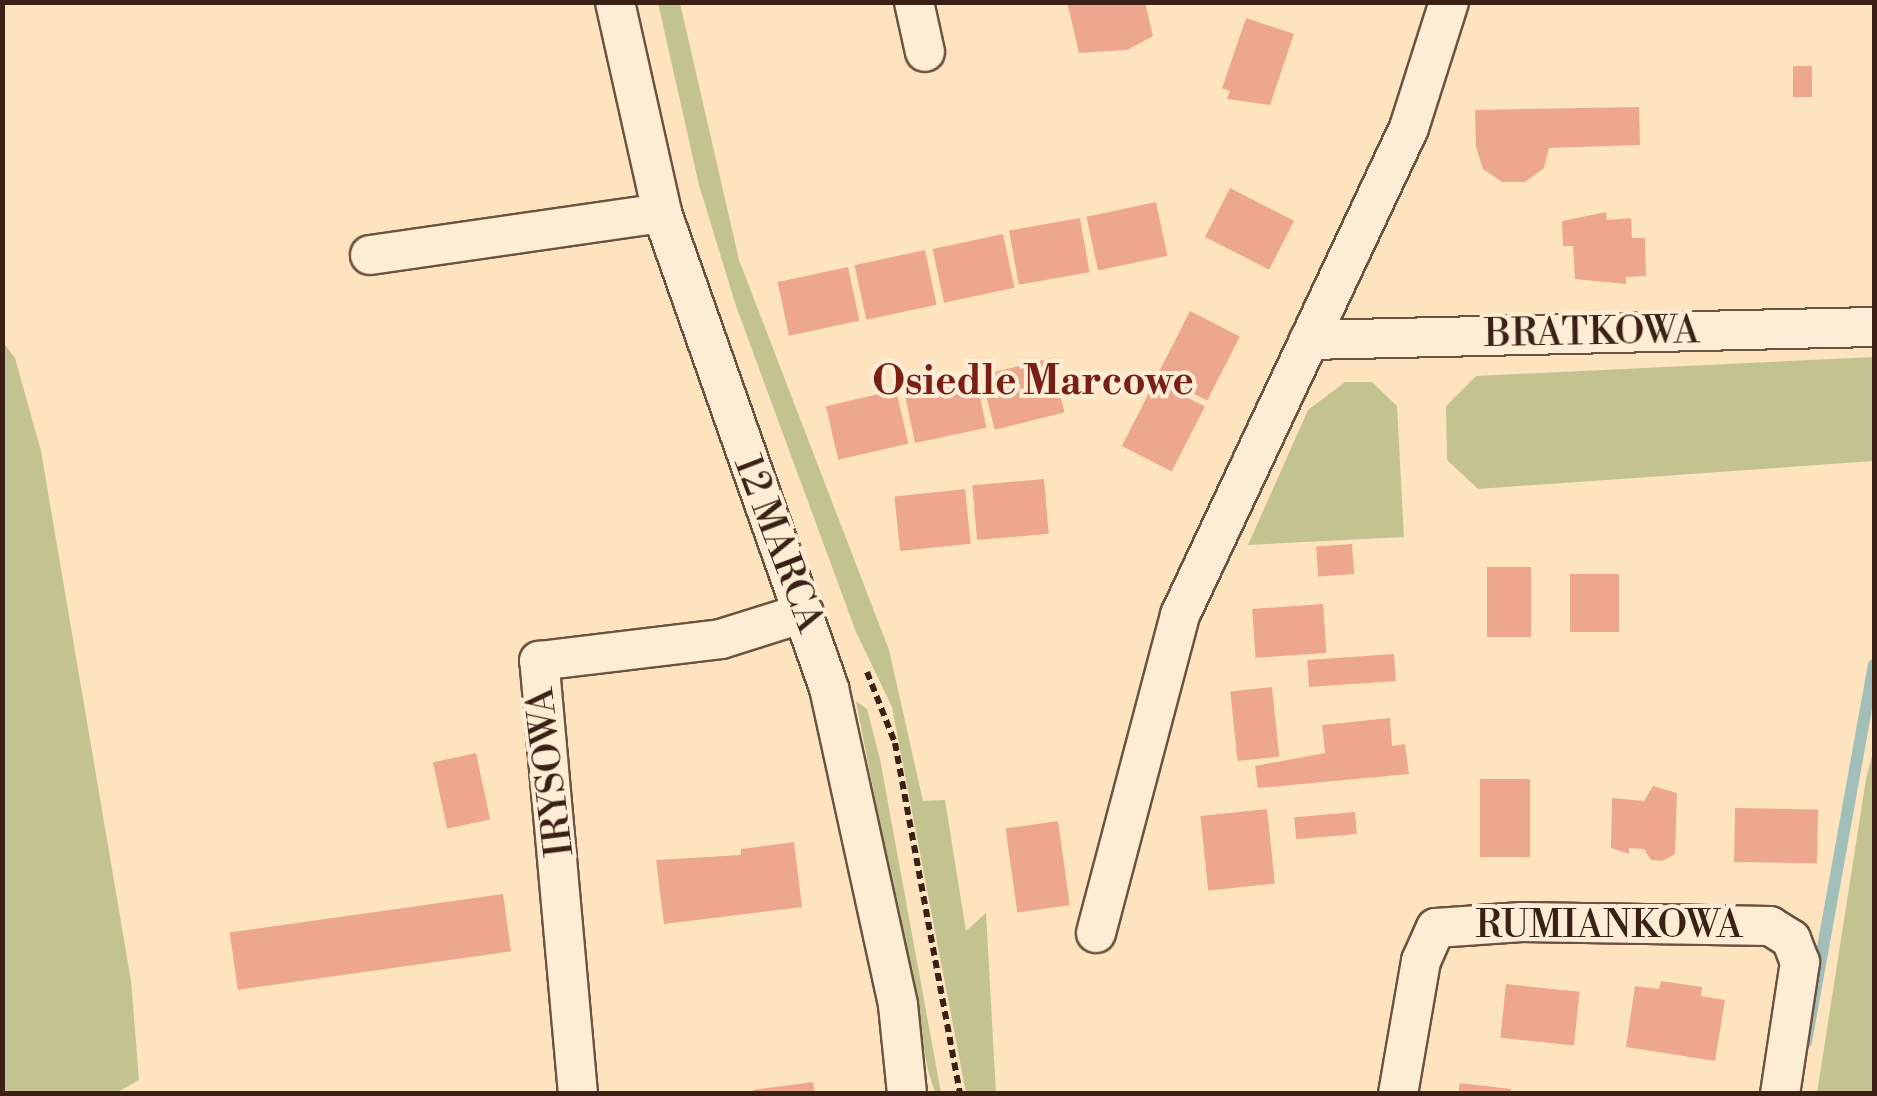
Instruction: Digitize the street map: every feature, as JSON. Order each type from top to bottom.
[{"type":"street","name":"12 MARCA","points":[[615,2],[662,213],[804,613],[843,741],[898,1005],[907,1094]]},
{"type":"street","points":[[914,2],[925,52]]},
{"type":"street","points":[[1096,933],[1180,614],[1408,128],[1449,2]]},
{"type":"street","points":[[370,255],[662,213]]},
{"type":"street","name":"BRATKOWA","points":[[1309,340],[1874,327]]},
{"type":"street","name":"IRYSOWA","points":[[578,1094],[538,661],[721,639],[804,613]]},
{"type":"street","name":"RUMIANKOWA","points":[[1398,1094],[1421,961],[1436,928],[1522,922],[1770,926],[1791,939],[1800,962],[1780,1094]]},
{"type":"green space","points":[[658,3],[680,3],[739,260],[889,650],[923,801],[945,800],[966,931],[986,913],[996,1093],[966,1093],[892,707],[856,632],[736,306],[699,185]]},
{"type":"green space","points":[[3,342],[15,358],[41,451],[131,981],[139,1080],[116,1093],[3,1093]]},
{"type":"green space","points":[[1874,357],[1874,461],[1478,489],[1447,460],[1446,406],[1476,376]]},
{"type":"green space","points":[[1345,382],[1372,382],[1397,406],[1404,537],[1248,545],[1308,410]]},
{"type":"green space","points":[[856,701],[867,709],[880,759],[941,1093],[935,1093],[928,1070]]},
{"type":"green space","points":[[1874,748],[1874,1093],[1817,1093],[1866,779]]},
{"type":"building","points":[[1067,2],[1145,2],[1153,36],[1127,50],[1079,53]]},
{"type":"building","points":[[1246,18],[1294,34],[1270,105],[1227,99],[1230,91],[1222,88]]},
{"type":"building","points":[[1793,66],[1812,66],[1812,97],[1793,97]]},
{"type":"building","points":[[1639,107],[1640,145],[1549,148],[1544,168],[1525,182],[1502,182],[1483,169],[1476,147],[1475,110]]},
{"type":"building","points":[[1230,188],[1294,221],[1269,270],[1205,237]]},
{"type":"building","points":[[1156,202],[1167,256],[1098,271],[1087,217]]},
{"type":"building","points":[[1606,212],[1607,220],[1631,218],[1632,238],[1645,238],[1646,276],[1626,277],[1626,284],[1575,279],[1573,246],[1563,246],[1562,221]]},
{"type":"building","points":[[1080,218],[1090,272],[1019,285],[1009,231]]},
{"type":"building","points":[[1003,234],[1014,288],[944,303],[933,249]]},
{"type":"building","points":[[925,250],[937,305],[866,320],[855,265]]},
{"type":"building","points":[[848,267],[859,321],[789,336],[778,282]]},
{"type":"building","points":[[1190,311],[1240,336],[1207,401],[1157,375]]},
{"type":"building","points":[[1051,358],[1065,412],[995,430],[981,375]]},
{"type":"building","points":[[975,374],[986,428],[915,443],[904,389]]},
{"type":"building","points":[[1155,381],[1205,406],[1172,471],[1122,446]]},
{"type":"building","points":[[896,390],[908,444],[838,460],[826,406]]},
{"type":"building","points":[[1044,479],[1049,534],[977,540],[972,485]]},
{"type":"building","points":[[965,489],[971,544],[900,551],[894,496]]},
{"type":"building","points":[[1352,544],[1354,574],[1318,576],[1316,547]]},
{"type":"building","points":[[1487,567],[1531,567],[1531,637],[1487,637]]},
{"type":"building","points":[[1570,574],[1619,574],[1619,632],[1570,632]]},
{"type":"building","points":[[1323,604],[1326,653],[1256,658],[1252,609]]},
{"type":"building","points":[[1394,654],[1396,681],[1309,687],[1307,660]]},
{"type":"building","points":[[1272,687],[1279,757],[1238,761],[1230,691]]},
{"type":"building","points":[[1390,718],[1392,746],[1405,744],[1409,774],[1258,788],[1255,766],[1325,753],[1322,725]]},
{"type":"building","points":[[476,753],[490,820],[447,829],[433,762]]},
{"type":"building","points":[[1480,779],[1530,779],[1530,857],[1480,857]]},
{"type":"building","points":[[1653,786],[1677,793],[1675,854],[1662,861],[1651,860],[1644,849],[1629,848],[1629,854],[1611,848],[1612,798],[1644,801]]},
{"type":"building","points":[[1735,808],[1818,809],[1817,863],[1734,862]]},
{"type":"building","points":[[1267,809],[1275,884],[1208,891],[1200,816]]},
{"type":"building","points":[[1355,812],[1357,834],[1296,839],[1294,817]]},
{"type":"building","points":[[1058,821],[1070,905],[1017,913],[1006,828]]},
{"type":"building","points":[[794,842],[802,907],[664,924],[656,860],[741,855],[741,849]]},
{"type":"building","points":[[503,894],[511,951],[238,990],[230,932]]},
{"type":"building","points":[[1661,981],[1702,987],[1701,996],[1725,1000],[1715,1061],[1626,1047],[1635,986],[1659,989]]},
{"type":"building","points":[[1506,984],[1580,992],[1574,1045],[1500,1038]]},
{"type":"building","points":[[813,1082],[815,1094],[753,1094],[753,1090]]},
{"type":"building","points":[[1460,1083],[1511,1089],[1511,1094],[1458,1094]]},
{"type":"waterway","points":[[1806,1042],[1874,665]]},
{"type":"district","name":"Osiedle Marcowe","points":[[1033,382]]}]
